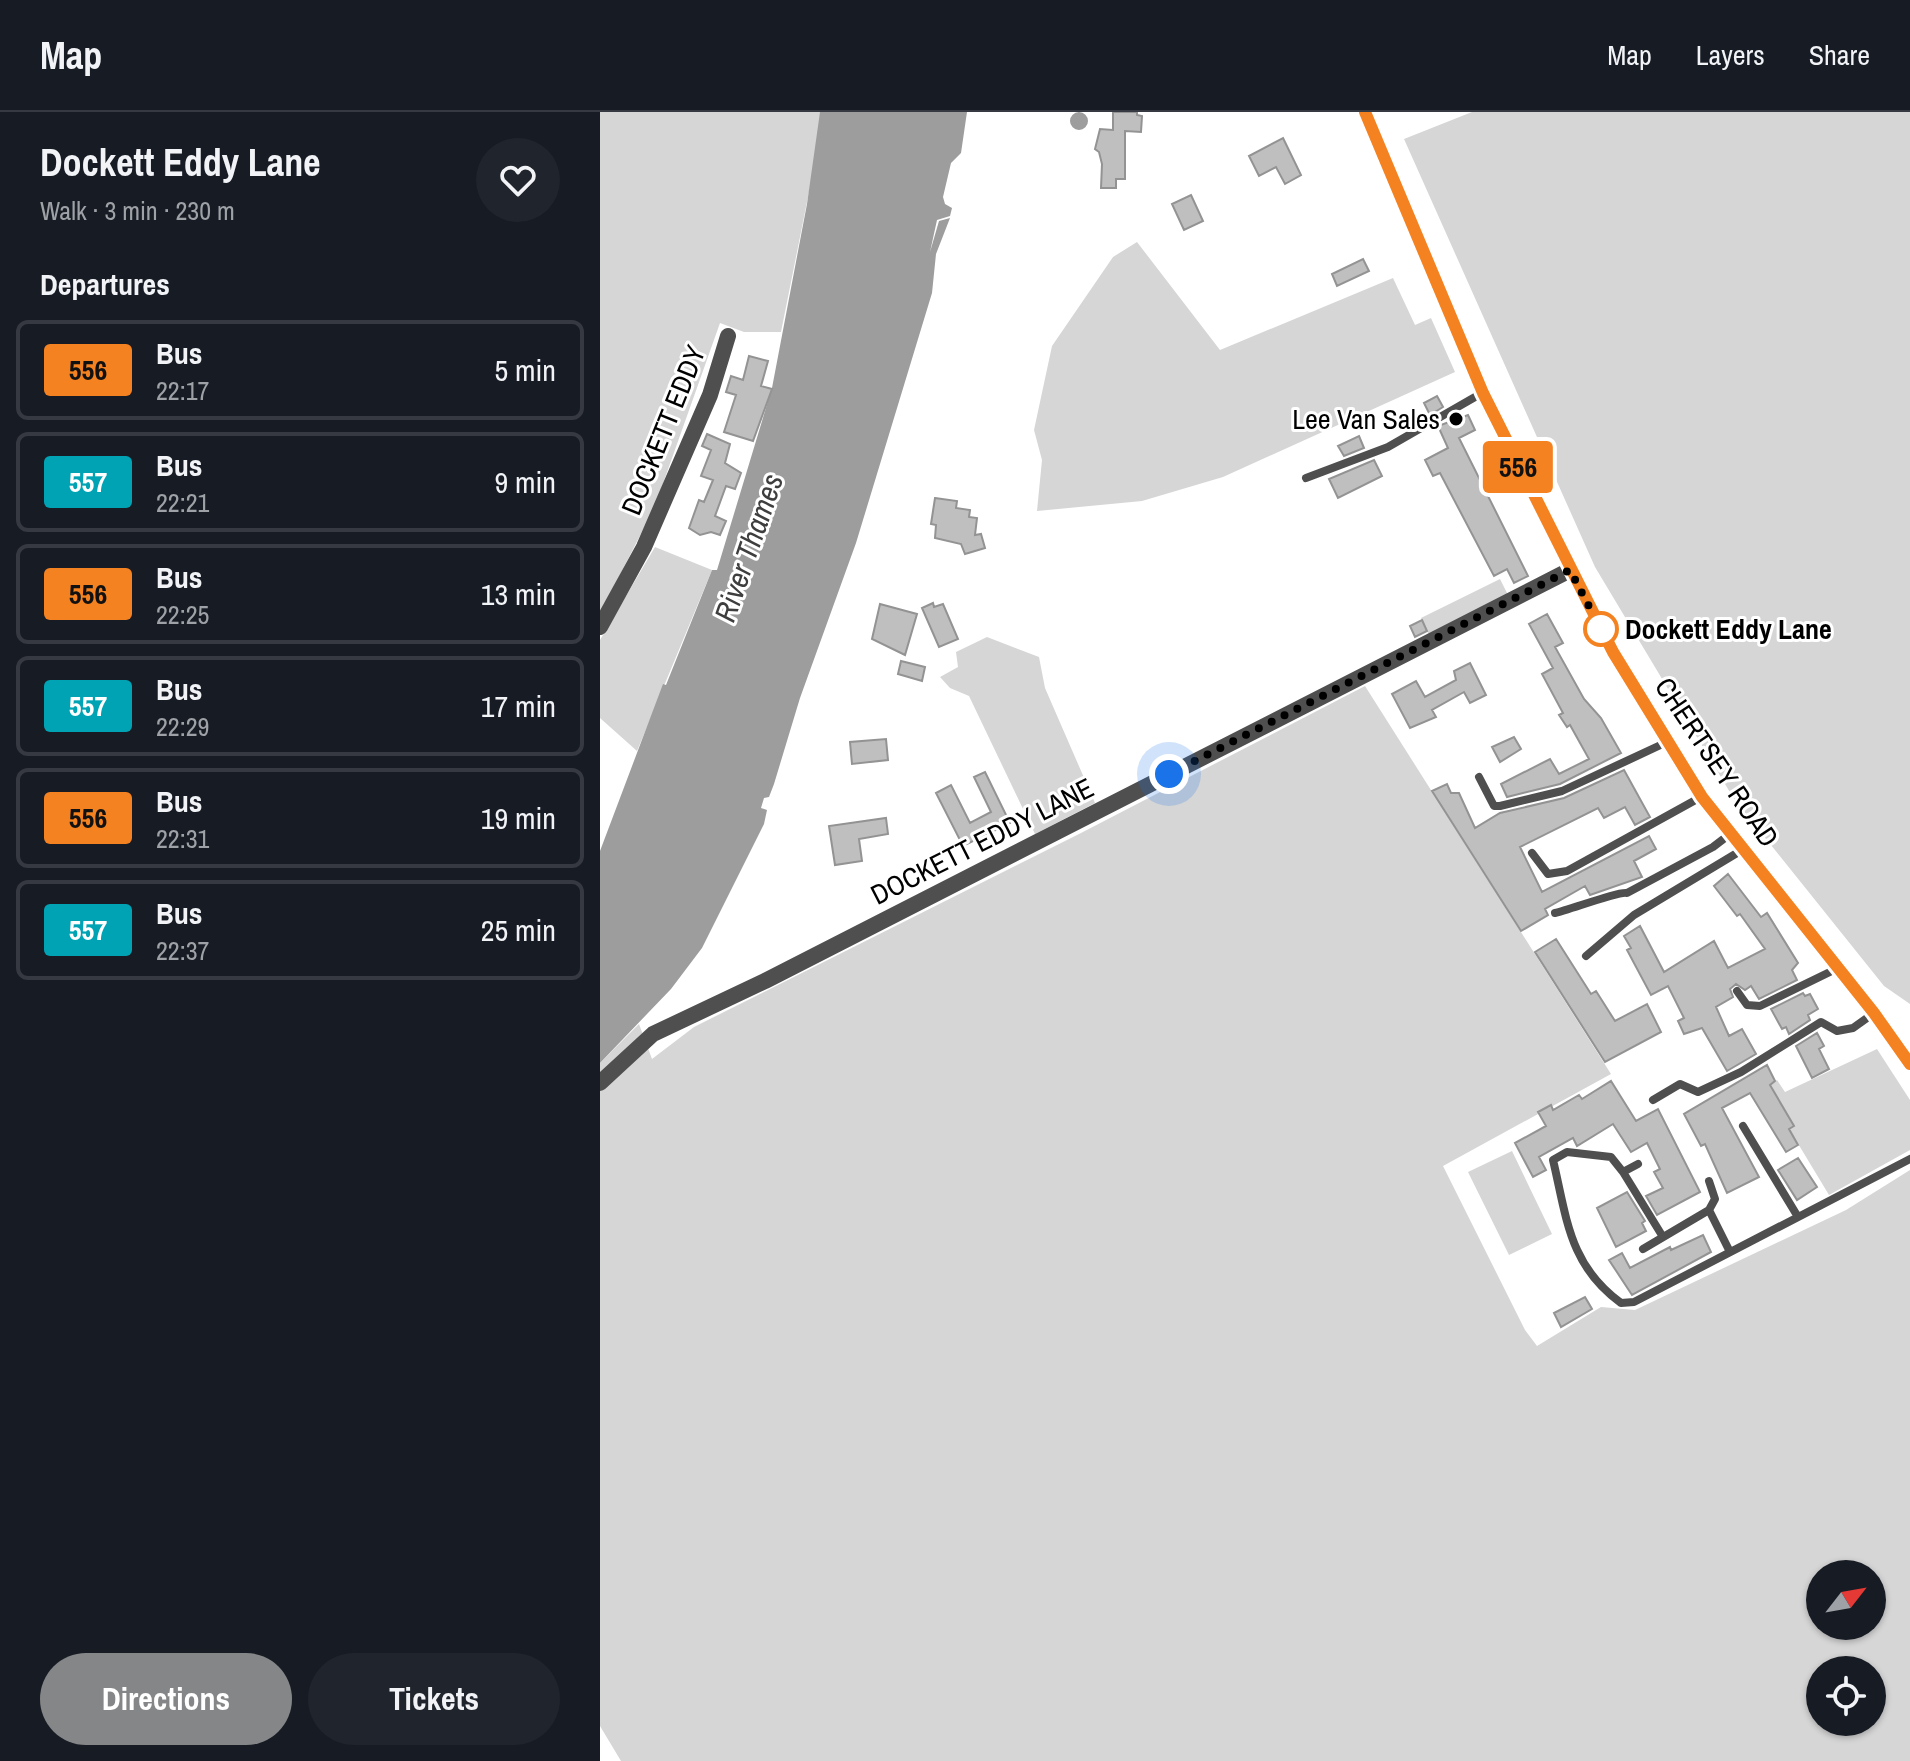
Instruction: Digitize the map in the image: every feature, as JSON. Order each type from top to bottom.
[{"type":"main road","name":"CHERTSEY ROAD","points":[[1365,112],[1483,393],[1613,652],[1702,797],[1874,1013],[1910,1064]]},
{"type":"street","name":"DOCKETT EDDY","points":[[600,627],[644,547],[710,395],[728,336]]},
{"type":"street","name":"DOCKETT EDDY LANE","points":[[600,1083],[653,1034],[765,981],[1570,570]]},
{"type":"lane","points":[[1306,478],[1388,447],[1483,393]]},
{"type":"lane","points":[[1479,777],[1494,806],[1500,806],[1562,791],[1668,741]]},
{"type":"lane","points":[[1532,853],[1548,874],[1567,871],[1702,797]]},
{"type":"lane","points":[[1555,913],[1592,904],[1620,891],[1627,893],[1713,847],[1730,834]]},
{"type":"lane","points":[[1586,956],[1634,915],[1742,850]]},
{"type":"lane","points":[[1737,991],[1747,1005],[1760,1006],[1836,969]]},
{"type":"lane","points":[[1653,1100],[1680,1084],[1698,1092],[1821,1022],[1837,1031],[1853,1028],[1874,1013]]},
{"type":"lane","points":[[1743,1126],[1798,1217]]},
{"type":"lane","points":[[1663,1237],[1611,1157],[1567,1152],[1553,1160],[1573,1249],[1599,1286],[1621,1303],[1634,1302],[1910,1159]]},
{"type":"lane","points":[[1623,1172],[1638,1164]]},
{"type":"lane","points":[[1643,1249],[1709,1210],[1715,1199],[1709,1181]]},
{"type":"lane","points":[[1709,1210],[1730,1252]]},
{"type":"shaded area","points":[[600,112],[825,112],[781,332],[744,332],[720,323],[655,506],[600,614]]},
{"type":"shaded area","points":[[1472,112],[1910,112],[1910,1004],[1884,986],[1734,799],[1595,567],[1404,139]]},
{"type":"shaded area","points":[[1137,242],[1220,350],[1393,278],[1415,325],[1431,318],[1455,372],[1223,477],[1142,501],[1037,511],[1042,460],[1034,430],[1052,346],[1113,257]]},
{"type":"shaded area","points":[[655,547],[712,570],[637,751],[600,718],[600,640]]},
{"type":"shaded area","points":[[1500,579],[1508,595],[1430,637],[1421,618]]},
{"type":"shaded area","points":[[987,637],[1039,657],[1045,688],[1095,803],[1035,834],[969,696],[950,688],[940,677],[958,667],[956,652]]},
{"type":"shaded area","points":[[1365,686],[1611,1074],[1443,1166],[1525,1330],[1537,1346],[1601,1307],[1635,1310],[1846,1210],[1910,1170],[1910,1761],[621,1761],[600,1726],[600,1063],[639,1024],[652,1059],[694,1027]]},
{"type":"shaded area","points":[[1877,1049],[1910,1100],[1910,1150],[1829,1195],[1794,1137],[1790,1139],[1785,1131],[1794,1126],[1770,1085],[1777,1080],[1785,1092]]},
{"type":"shaded area","points":[[1512,1151],[1552,1234],[1509,1255],[1468,1172]]},
{"type":"water","name":"River Thames","points":[[820,112],[967,112],[961,153],[951,163],[943,197],[945,204],[952,208],[950,216],[937,220],[930,252],[939,221],[950,218],[936,254],[932,293],[856,543],[800,698],[774,784],[769,797],[764,798],[761,808],[767,810],[764,824],[702,948],[671,989],[600,1063],[600,851],[663,684],[666,685],[712,570],[717,570],[772,388],[807,204]]},
{"type":"water","points":[[1079,112],[1088,121],[1079,130],[1070,121]]},
{"type":"building","points":[[1113,112],[1137,112],[1142,116],[1141,132],[1125,131],[1125,179],[1116,179],[1116,188],[1101,188],[1102,164],[1095,149],[1100,129],[1113,130]]},
{"type":"building","points":[[1283,138],[1301,175],[1285,184],[1276,167],[1259,176],[1249,156]]},
{"type":"building","points":[[1191,195],[1203,221],[1184,230],[1172,204]]},
{"type":"building","points":[[1363,259],[1369,271],[1337,286],[1332,274]]},
{"type":"building","points":[[749,356],[768,361],[761,386],[772,389],[753,441],[724,432],[736,395],[726,392],[731,376],[743,380]]},
{"type":"building","points":[[1437,396],[1443,407],[1430,415],[1424,403]]},
{"type":"building","points":[[1468,415],[1475,430],[1459,438],[1528,576],[1514,583],[1507,569],[1494,576],[1440,473],[1433,476],[1425,460],[1448,448],[1438,426]]},
{"type":"building","points":[[707,434],[730,444],[725,463],[741,473],[735,489],[726,486],[715,516],[726,521],[720,535],[711,532],[700,535],[689,528],[699,500],[704,502],[713,480],[701,476],[711,450],[702,446]]},
{"type":"building","points":[[1359,436],[1364,448],[1344,456],[1338,446]]},
{"type":"building","points":[[1374,460],[1382,476],[1338,498],[1329,479]]},
{"type":"building","points":[[935,498],[957,501],[956,508],[970,510],[969,517],[977,518],[975,535],[981,534],[985,548],[965,554],[961,544],[935,538],[936,525],[931,524]]},
{"type":"building","points":[[933,603],[934,607],[943,604],[958,639],[939,647],[922,608]]},
{"type":"building","points":[[880,604],[917,614],[905,655],[872,639]]},
{"type":"building","points":[[1547,614],[1563,643],[1555,647],[1584,699],[1601,718],[1621,753],[1560,784],[1507,797],[1501,784],[1550,759],[1559,774],[1589,759],[1570,725],[1567,727],[1559,715],[1563,713],[1542,674],[1553,668],[1529,624]]},
{"type":"building","points":[[1422,620],[1427,631],[1415,637],[1410,626]]},
{"type":"building","points":[[901,661],[925,667],[922,681],[898,674]]},
{"type":"building","points":[[1470,663],[1486,695],[1470,703],[1464,692],[1432,710],[1436,717],[1410,728],[1392,694],[1416,681],[1425,697],[1456,680],[1454,671]]},
{"type":"building","points":[[1514,737],[1521,749],[1500,762],[1492,747]]},
{"type":"building","points":[[886,739],[888,760],[852,764],[850,742]]},
{"type":"building","points":[[1624,770],[1650,817],[1635,825],[1625,807],[1604,818],[1598,808],[1520,847],[1542,892],[1649,836],[1656,849],[1634,861],[1642,877],[1590,895],[1585,886],[1545,909],[1548,915],[1521,931],[1432,791],[1447,784],[1451,793],[1459,793],[1475,828],[1500,813],[1564,798]]},
{"type":"building","points":[[985,772],[1010,823],[963,846],[936,793],[951,785],[970,823],[991,812],[974,777]]},
{"type":"building","points":[[886,818],[888,834],[859,839],[862,861],[835,865],[829,826]]},
{"type":"building","points":[[1728,874],[1761,917],[1767,913],[1798,963],[1792,970],[1797,980],[1759,999],[1751,986],[1745,990],[1736,984],[1730,989],[1733,997],[1716,1007],[1729,1036],[1742,1029],[1756,1054],[1727,1071],[1702,1028],[1684,1034],[1678,1021],[1684,1018],[1668,986],[1651,995],[1627,950],[1631,948],[1624,936],[1640,926],[1664,972],[1714,941],[1728,968],[1765,949],[1740,914],[1737,916],[1714,886]]},
{"type":"building","points":[[1556,939],[1591,994],[1596,991],[1615,1021],[1647,1004],[1661,1032],[1605,1062],[1535,952]]},
{"type":"building","points":[[1803,993],[1805,996],[1810,994],[1818,1009],[1808,1015],[1810,1020],[1789,1034],[1786,1027],[1782,1029],[1771,1009]]},
{"type":"building","points":[[1817,1033],[1824,1046],[1819,1049],[1829,1069],[1812,1078],[1796,1046]]},
{"type":"building","points":[[1767,1065],[1775,1081],[1770,1085],[1794,1126],[1789,1129],[1798,1145],[1786,1152],[1750,1093],[1722,1108],[1759,1177],[1727,1193],[1705,1144],[1701,1146],[1684,1114]]},
{"type":"building","points":[[1611,1081],[1636,1121],[1658,1109],[1700,1192],[1657,1215],[1646,1196],[1663,1188],[1654,1172],[1660,1169],[1647,1143],[1631,1152],[1613,1124],[1577,1146],[1573,1138],[1539,1157],[1546,1170],[1533,1177],[1515,1143],[1546,1126],[1538,1112],[1551,1105],[1553,1110],[1579,1095],[1582,1099]]},
{"type":"building","points":[[1798,1158],[1817,1187],[1797,1200],[1778,1170]]},
{"type":"building","points":[[1627,1192],[1645,1221],[1642,1223],[1646,1231],[1616,1247],[1597,1208]]},
{"type":"building","points":[[1703,1235],[1711,1252],[1632,1295],[1609,1260],[1622,1253],[1630,1268],[1670,1247],[1671,1250]]},
{"type":"building","points":[[1585,1297],[1592,1309],[1561,1327],[1554,1313]]},
{"type":"bus line","name":"556","points":[[1365,112],[1483,393],[1613,652],[1702,797],[1874,1013],[1910,1064]]},
{"type":"place","name":"Lee Van Sales","points":[[1456,419]]},
{"type":"place","name":"Dockett Eddy Lane","points":[[1601,629]]},
{"type":"route","points":[[1169,774],[1570,570],[1603,633],[1601,629]]}]
